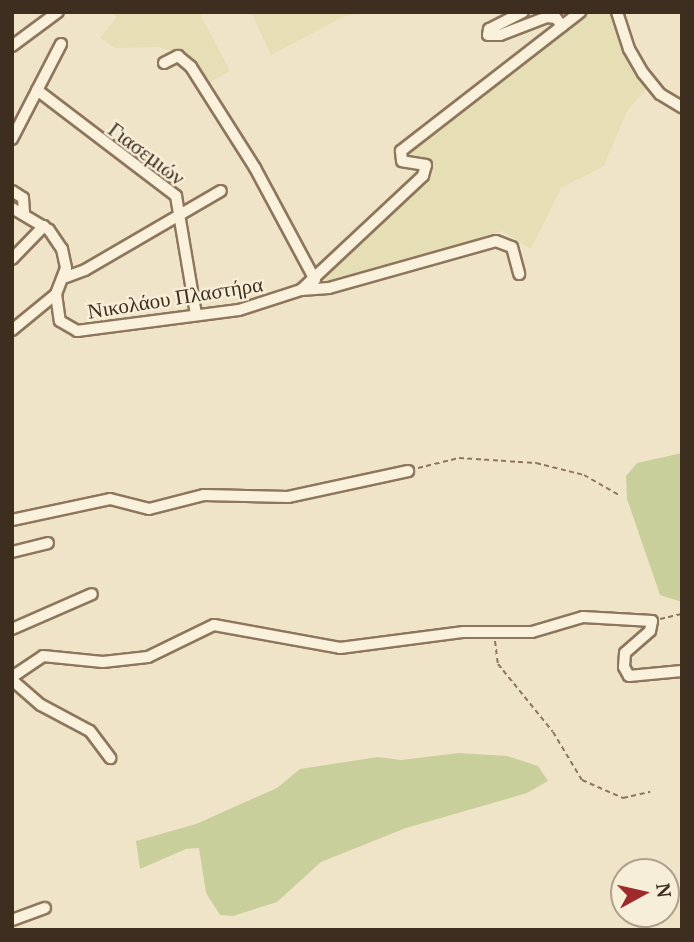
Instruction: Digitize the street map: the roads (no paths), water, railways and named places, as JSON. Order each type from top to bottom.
[{"type":"street","points":[[12,46],[58,12]]},
{"type":"street","points":[[523,12],[489,29],[488,35],[500,35],[547,17],[565,20]]},
{"type":"street","name":"Νικολάου Πλαστήρα","points":[[56,294],[60,321],[74,330],[255,306],[301,290],[315,280],[426,172],[424,164],[402,161],[401,150],[565,20],[580,12]]},
{"type":"street","points":[[617,12],[629,49],[643,73],[660,94],[682,107]]},
{"type":"street","points":[[12,139],[61,44]]},
{"type":"street","points":[[164,63],[178,56],[191,67],[256,168],[315,280]]},
{"type":"street","name":"Γιασεμιών","points":[[37,90],[113,152],[173,193],[183,213],[196,314]]},
{"type":"street","points":[[12,191],[23,198],[24,214]]},
{"type":"street","points":[[66,276],[85,270],[220,191]]},
{"type":"street","points":[[12,208],[44,226],[62,249],[66,276],[56,294],[12,330]]},
{"type":"street","points":[[12,259],[44,226]]},
{"type":"street","points":[[301,290],[329,288],[496,241],[512,247],[519,274]]},
{"type":"street","points":[[12,520],[110,499],[149,509],[204,495],[288,497],[408,471]]},
{"type":"street","points":[[12,552],[48,543]]},
{"type":"street","points":[[12,629],[92,594]]},
{"type":"street","points":[[110,758],[90,731],[41,705],[12,679],[43,656],[103,662],[159,654],[214,625],[330,648],[464,632],[533,632],[583,617],[653,621],[650,631],[628,648],[625,673],[634,677],[682,670]]},
{"type":"street","points":[[12,920],[45,908]]}]
